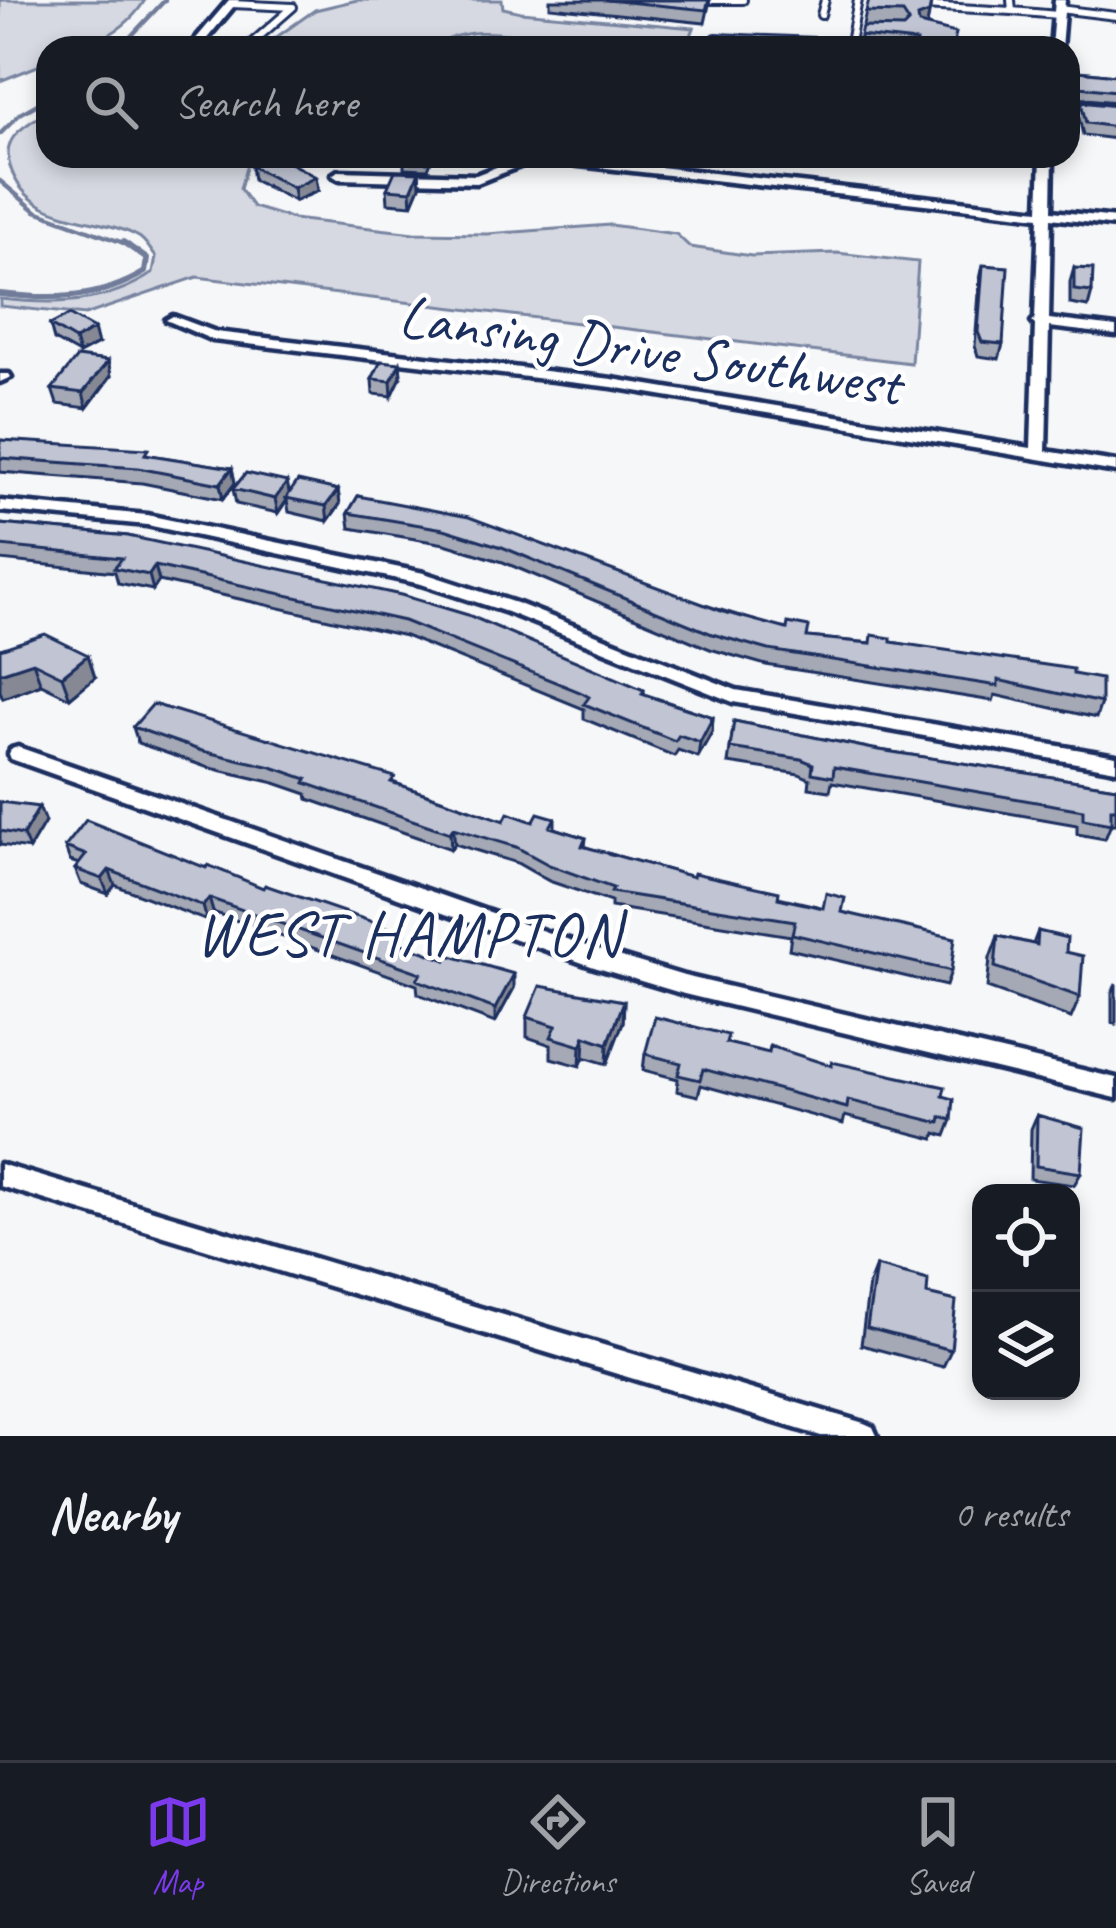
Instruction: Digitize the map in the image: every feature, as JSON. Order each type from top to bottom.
[{"type":"street","points":[[204,36],[233,2]]},
{"type":"street","points":[[1080,106],[1116,110]]},
{"type":"street","points":[[338,175],[477,179],[511,168]]},
{"type":"street","points":[[637,168],[1116,222]]},
{"type":"street","points":[[1037,456],[1046,168]]},
{"type":"street","name":"Lansing Drive Southwest","points":[[173,320],[213,336],[612,383],[1116,467]]},
{"type":"street","points":[[1039,322],[1116,331]]},
{"type":"street","points":[[0,506],[147,520],[424,579],[513,608],[733,696],[1116,763]]},
{"type":"street","points":[[18,754],[616,965],[1116,1088]]},
{"type":"street","points":[[0,1174],[864,1436]]},
{"type":"lane","points":[[697,0],[743,0]]},
{"type":"lane","points":[[821,15],[825,0]]},
{"type":"lane","points":[[1011,0],[1012,11]]},
{"type":"lane","points":[[1090,13],[1092,0]]},
{"type":"lane","points":[[851,36],[858,1]]},
{"type":"lane","points":[[233,2],[293,7],[260,36]]},
{"type":"lane","points":[[902,4],[1012,11],[1059,8],[1116,16]]},
{"type":"shaded area","points":[[0,0],[145,0],[126,23],[106,36],[36,36],[36,67],[0,81]]},
{"type":"shaded area","points":[[357,0],[502,0],[503,8],[521,12],[694,28],[691,36],[278,36],[315,10]]},
{"type":"shaded area","points":[[36,119],[36,168],[246,168],[240,189],[253,207],[293,219],[414,233],[487,234],[610,225],[676,234],[690,247],[752,256],[837,253],[918,262],[911,363],[197,277],[85,315],[0,306],[0,299],[60,302],[98,297],[153,273],[156,257],[140,237],[64,215],[31,199],[19,185],[8,156],[12,139]]},
{"type":"building","points":[[607,0],[709,0],[706,10]]},
{"type":"building","points":[[869,0],[931,3],[929,13],[918,17],[919,24],[955,36],[860,36],[862,27],[903,28],[909,22],[903,13],[866,12]]},
{"type":"building","points":[[1080,71],[1116,75],[1116,91],[1080,87]]},
{"type":"building","points":[[1081,102],[1116,106],[1116,127],[1086,123]]},
{"type":"building","points":[[255,168],[299,168],[316,177],[293,188]]},
{"type":"building","points":[[395,171],[419,172],[411,191],[387,189]]},
{"type":"building","points":[[983,265],[1008,267],[1003,344],[982,342],[978,332]]},
{"type":"building","points":[[1074,268],[1093,269],[1092,292],[1074,290]]},
{"type":"building","points":[[69,315],[94,329],[75,340],[50,325]]},
{"type":"building","points":[[77,357],[108,361],[83,393],[52,389]]},
{"type":"building","points":[[381,361],[400,363],[391,381],[372,379]]},
{"type":"building","points":[[0,440],[148,449],[145,454],[232,468],[220,484],[138,468],[0,458]]},
{"type":"building","points":[[246,473],[287,482],[275,499],[233,489]]},
{"type":"building","points":[[298,481],[338,490],[326,506],[286,498]]},
{"type":"building","points":[[358,496],[469,517],[724,612],[787,629],[788,623],[809,627],[807,637],[871,643],[872,635],[891,638],[891,642],[1073,669],[1073,674],[1101,679],[1101,703],[998,680],[998,686],[769,650],[712,634],[502,547],[444,529],[348,513]]},
{"type":"building","points":[[0,524],[128,536],[401,595],[468,615],[644,690],[642,694],[713,717],[700,742],[679,735],[675,741],[584,704],[589,697],[580,692],[404,621],[155,566],[149,575],[114,568],[122,558],[0,546]]},
{"type":"building","points":[[45,634],[88,655],[62,676],[33,662],[0,673],[0,649]]},
{"type":"building","points":[[153,704],[395,777],[391,782],[504,821],[508,813],[533,822],[538,813],[555,818],[550,827],[586,838],[582,846],[693,877],[694,873],[779,892],[778,898],[823,908],[826,893],[845,898],[842,912],[955,938],[951,971],[792,934],[795,921],[611,892],[613,888],[549,865],[516,847],[453,828],[450,833],[272,767],[202,751],[133,727]]},
{"type":"building","points":[[734,721],[873,749],[1116,787],[1116,809],[1111,809],[1111,824],[1083,819],[1083,810],[834,767],[833,777],[812,773],[813,764],[801,759],[730,748]]},
{"type":"building","points":[[0,802],[39,807],[23,835],[0,831]]},
{"type":"building","points":[[86,820],[206,868],[405,933],[400,943],[446,960],[448,955],[514,974],[495,1009],[417,980],[421,973],[209,898],[203,906],[109,870],[102,879],[75,869],[86,855],[65,847]]},
{"type":"building","points":[[1038,931],[1067,938],[1066,952],[1083,956],[1080,997],[995,967],[998,936],[1037,945]]},
{"type":"building","points":[[540,986],[624,1001],[608,1044],[585,1036],[581,1046],[551,1037],[556,1026],[527,1017]]},
{"type":"building","points":[[655,1017],[728,1035],[726,1043],[769,1053],[770,1046],[832,1066],[832,1062],[945,1087],[943,1096],[954,1099],[952,1120],[941,1117],[940,1123],[848,1100],[847,1108],[703,1069],[700,1080],[678,1075],[681,1063],[645,1054]]},
{"type":"building","points":[[1037,1115],[1084,1128],[1081,1173],[1036,1166]]},
{"type":"building","points":[[876,1266],[928,1280],[927,1294],[956,1301],[951,1350],[867,1328]]},
{"type":"waterway","points":[[131,36],[165,0]]},
{"type":"waterway","points":[[0,134],[36,105]]},
{"type":"waterway","points":[[0,181],[36,211],[125,244]]},
{"type":"waterway","points":[[0,294],[75,296],[128,281],[145,272],[147,259],[125,244]]},
{"type":"district","name":"WEST HAMPTON","points":[[409,934]]}]
